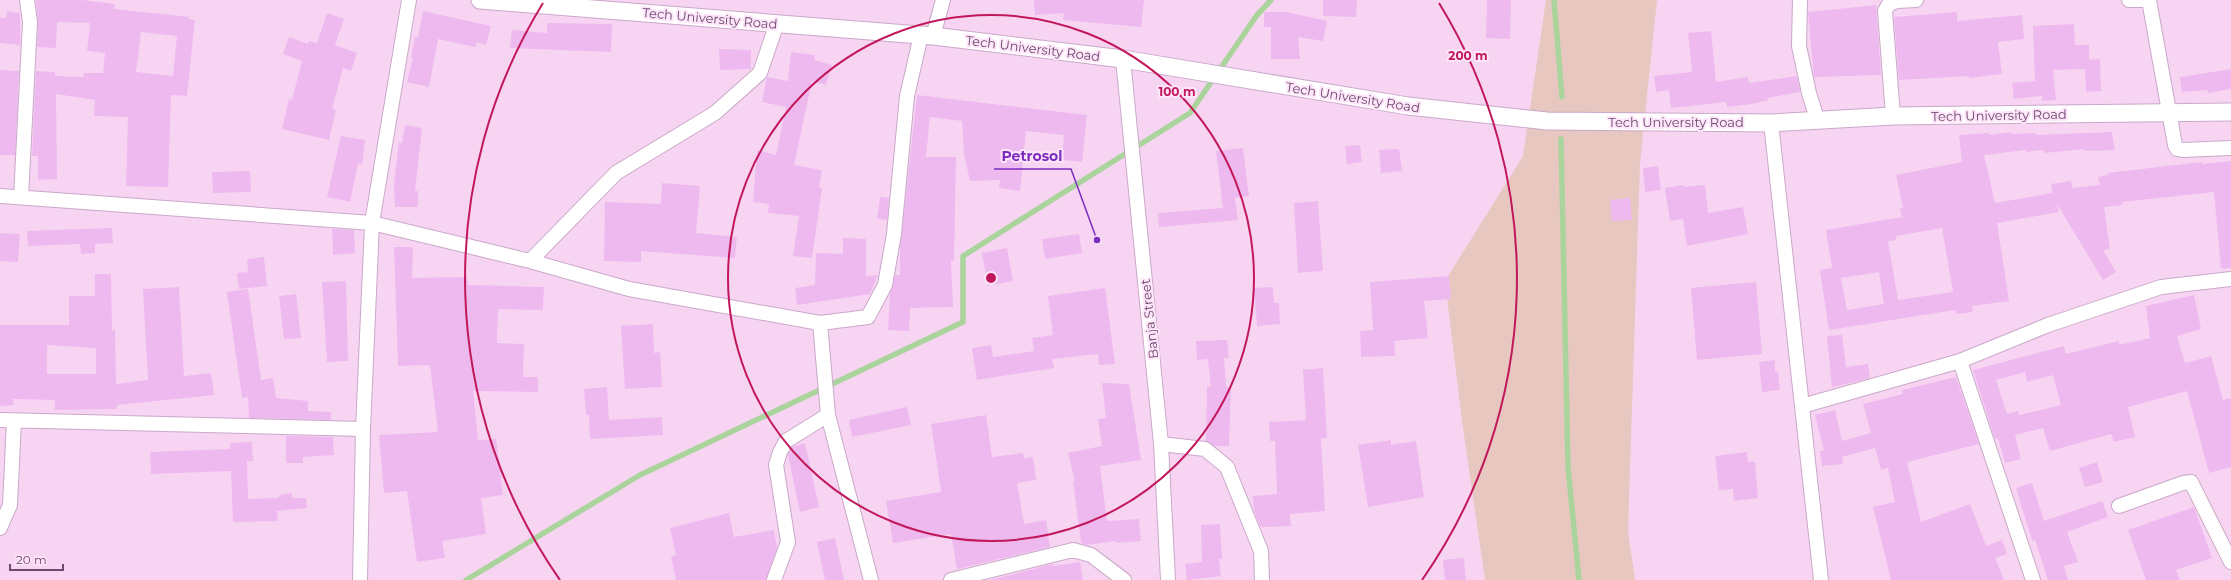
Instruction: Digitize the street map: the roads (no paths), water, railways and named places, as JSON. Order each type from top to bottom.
[{"type":"street","points":[[21,197],[30,22],[27,0]]},
{"type":"street","points":[[360,580],[363,429],[372,222],[409,0]]},
{"type":"street","name":"Tech University Road","points":[[480,0],[927,35],[1123,59],[1408,106],[1548,121],[1771,122],[1893,116],[2231,112]]},
{"type":"street","points":[[0,196],[372,222],[530,261],[629,289],[820,324],[868,317],[885,285],[894,234],[907,96],[927,35],[944,0]]},
{"type":"street","points":[[1800,0],[1799,46],[1809,93],[1817,120]]},
{"type":"street","points":[[1893,116],[1885,12],[1889,4],[1897,1],[1916,0]]},
{"type":"street","points":[[2129,0],[2149,0],[2170,112],[2174,145],[2177,149],[2231,148]]},
{"type":"street","points":[[530,261],[616,173],[715,113],[760,73],[777,24]]},
{"type":"street","name":"Banja Street","points":[[1123,59],[1161,444],[1168,580]]},
{"type":"street","points":[[1771,122],[1821,580]]},
{"type":"street","points":[[1802,406],[1960,361],[2048,325],[2161,287],[2231,279]]},
{"type":"street","points":[[820,324],[828,415],[871,580]]},
{"type":"street","points":[[1960,361],[2033,580]]},
{"type":"street","points":[[774,580],[788,542],[776,465],[780,452],[786,441],[828,415]]},
{"type":"street","points":[[0,420],[363,429]]},
{"type":"street","points":[[0,528],[10,505],[14,421]]},
{"type":"street","points":[[1161,444],[1205,449],[1227,467],[1261,551],[1262,580]]},
{"type":"street","points":[[2119,506],[2183,483],[2191,482],[2231,562]]},
{"type":"street","points":[[951,580],[1073,550],[1091,555],[1124,580]]},
{"type":"waterway","points":[[466,580],[640,475],[963,322],[963,256],[1190,113],[1257,15],[1271,0]]},
{"type":"waterway","points":[[1554,0],[1562,97]]},
{"type":"waterway","points":[[1561,139],[1568,467],[1579,580]]},
{"type":"place","name":"Petrosol","points":[[1097,240]]}]
